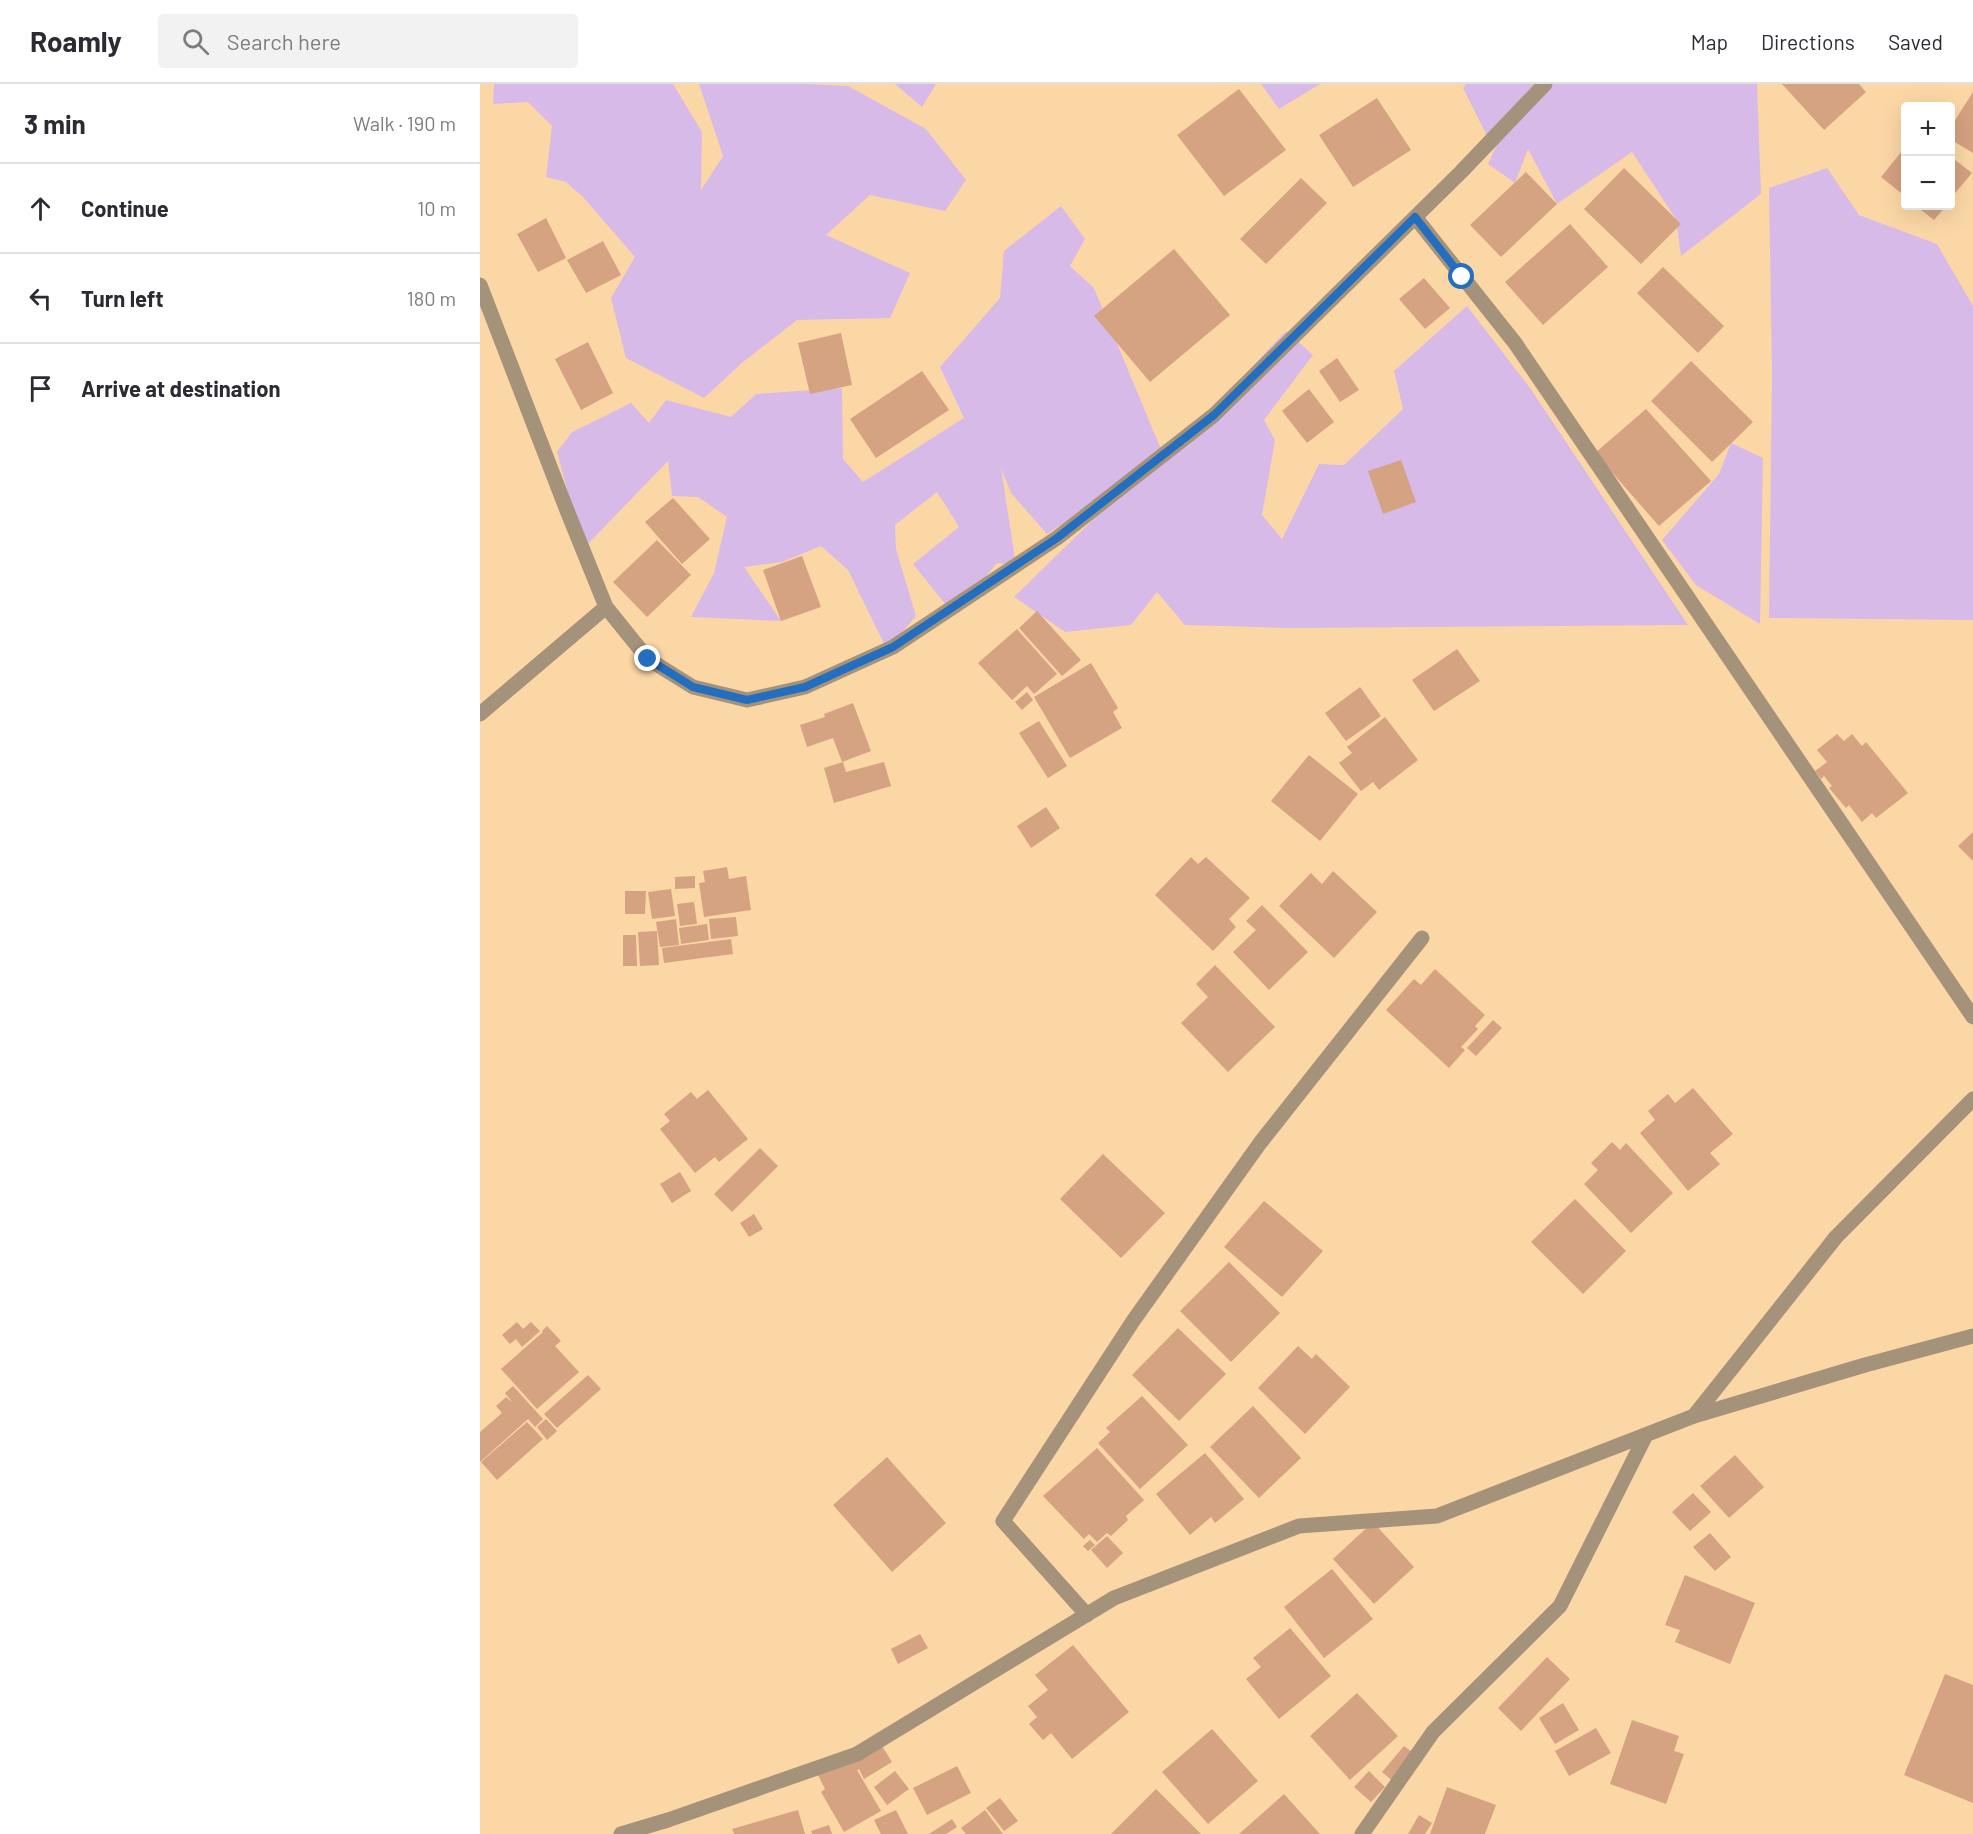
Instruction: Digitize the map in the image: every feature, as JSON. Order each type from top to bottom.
[{"type":"street","points":[[480,285],[606,607],[648,659],[693,687],[747,700],[805,687],[893,647],[1057,538],[1214,415],[1461,172],[1545,84]]},
{"type":"street","points":[[1415,217],[1515,343],[1973,1017]]},
{"type":"street","points":[[480,714],[606,607]]},
{"type":"street","points":[[1087,1615],[1003,1521],[1133,1321],[1253,1153],[1422,938]]},
{"type":"street","points":[[1694,1416],[1836,1237],[1973,1099]]},
{"type":"street","points":[[621,1834],[668,1821],[857,1754],[1114,1598],[1299,1526],[1437,1516],[1694,1416],[1865,1365],[1973,1336]]},
{"type":"street","points":[[1362,1834],[1433,1732],[1560,1606],[1646,1435]]},
{"type":"shaded area","points":[[494,84],[673,84],[702,132],[701,190],[723,156],[699,84],[848,86],[926,129],[966,180],[945,211],[870,195],[826,235],[910,273],[890,318],[797,320],[743,362],[704,398],[626,358],[611,298],[635,257],[583,197],[566,182],[546,177],[552,126],[528,102],[493,104]]},
{"type":"shaded area","points":[[895,84],[936,84],[922,107]]},
{"type":"shaded area","points":[[1261,84],[1320,84],[1279,109]]},
{"type":"shaded area","points":[[1466,84],[1757,84],[1761,194],[1681,256],[1676,219],[1632,152],[1557,204],[1528,149],[1515,183],[1488,164],[1505,127],[1490,142],[1463,88]]},
{"type":"shaded area","points":[[1827,168],[1859,215],[1937,244],[1973,306],[1973,620],[1769,618],[1772,374],[1769,188]]},
{"type":"shaded area","points":[[1061,206],[1085,239],[1070,266],[1094,288],[1163,454],[1047,534],[1011,493],[1001,468],[1016,565],[997,563],[969,597],[946,605],[913,564],[959,527],[937,492],[895,525],[896,549],[916,616],[887,650],[848,570],[821,546],[782,562],[744,567],[781,621],[691,617],[714,573],[727,517],[698,497],[672,496],[668,461],[583,549],[557,452],[572,432],[631,403],[649,423],[666,400],[731,417],[756,394],[842,388],[843,459],[863,482],[964,418],[940,367],[1000,298],[1004,251]]},
{"type":"shaded area","points":[[1467,306],[1530,388],[1688,625],[1291,628],[1185,625],[1157,592],[1131,625],[1065,632],[1014,597],[1110,503],[1169,454],[1286,331],[1313,355],[1264,420],[1275,440],[1262,515],[1282,539],[1319,464],[1344,465],[1403,409],[1394,371]]},
{"type":"shaded area","points":[[1731,443],[1763,458],[1760,624],[1696,585],[1662,540],[1719,474]]},
{"type":"building","points":[[1782,84],[1859,84],[1866,92],[1824,130]]},
{"type":"building","points":[[1239,89],[1286,150],[1224,196],[1177,135]]},
{"type":"building","points":[[1973,92],[1973,153],[1955,142],[1955,120]]},
{"type":"building","points":[[1377,98],[1411,150],[1353,187],[1319,135]]},
{"type":"building","points":[[1901,152],[1901,193],[1881,177]]},
{"type":"building","points":[[1955,160],[1972,173],[1955,193]]},
{"type":"building","points":[[1624,168],[1681,224],[1641,264],[1584,209]]},
{"type":"building","points":[[1526,172],[1557,204],[1501,257],[1470,225]]},
{"type":"building","points":[[1301,178],[1327,203],[1266,264],[1240,239]]},
{"type":"building","points":[[1921,210],[1943,210],[1934,220]]},
{"type":"building","points":[[546,218],[566,258],[538,272],[517,234]]},
{"type":"building","points":[[1570,224],[1608,267],[1543,325],[1505,282]]},
{"type":"building","points":[[603,241],[621,275],[586,293],[567,260]]},
{"type":"building","points":[[1174,249],[1230,315],[1150,382],[1094,316]]},
{"type":"building","points":[[1663,267],[1724,326],[1698,353],[1637,293]]},
{"type":"building","points":[[1424,278],[1450,308],[1425,329],[1399,299]]},
{"type":"building","points":[[841,333],[852,385],[810,394],[798,343]]},
{"type":"building","points":[[588,342],[613,393],[581,410],[555,359]]},
{"type":"building","points":[[1337,358],[1359,390],[1340,402],[1319,371]]},
{"type":"building","points":[[1691,361],[1753,422],[1712,462],[1651,401]]},
{"type":"building","points":[[922,371],[949,410],[876,458],[850,419]]},
{"type":"building","points":[[1309,389],[1334,422],[1307,443],[1282,411]]},
{"type":"building","points":[[1646,409],[1711,481],[1659,526],[1595,453]]},
{"type":"building","points":[[1401,460],[1416,502],[1383,514],[1368,471]]},
{"type":"building","points":[[673,498],[710,539],[682,564],[645,522]]},
{"type":"building","points":[[657,540],[691,575],[647,617],[613,582]]},
{"type":"building","points":[[802,556],[821,607],[781,621],[763,570]]},
{"type":"building","points":[[1037,611],[1081,660],[1062,676],[1019,628]]},
{"type":"building","points":[[1017,629],[1057,674],[1034,694],[1027,686],[1012,700],[978,663]]},
{"type":"building","points":[[1457,649],[1480,681],[1434,711],[1412,680]]},
{"type":"building","points":[[1091,663],[1118,708],[1113,712],[1122,728],[1070,758],[1034,697]]},
{"type":"building","points":[[1360,687],[1381,716],[1346,741],[1325,713]]},
{"type":"building","points":[[1027,692],[1033,700],[1022,710],[1015,702]]},
{"type":"building","points":[[853,703],[871,751],[842,762],[833,738],[807,747],[800,725],[825,717],[824,714]]},
{"type":"building","points":[[1385,717],[1418,760],[1379,790],[1373,782],[1361,791],[1339,763],[1352,753],[1347,747]]},
{"type":"building","points":[[1039,721],[1067,766],[1048,778],[1019,733]]},
{"type":"building","points":[[1837,734],[1844,741],[1852,734],[1862,746],[1866,742],[1908,793],[1876,818],[1872,813],[1862,822],[1849,805],[1846,808],[1829,788],[1832,786],[1824,776],[1821,779],[1815,771],[1827,762],[1817,750]]},
{"type":"building","points":[[1309,755],[1358,794],[1320,841],[1271,801]]},
{"type":"building","points":[[843,762],[846,772],[884,762],[891,786],[834,803],[824,768]]},
{"type":"building","points":[[1046,807],[1060,828],[1031,848],[1017,826]]},
{"type":"building","points":[[1973,832],[1973,861],[1958,846]]},
{"type":"building","points":[[1191,857],[1198,864],[1206,857],[1250,898],[1229,919],[1236,927],[1213,951],[1155,895]]},
{"type":"building","points":[[727,867],[729,879],[746,876],[751,910],[704,917],[699,883],[705,882],[703,871]]},
{"type":"building","points":[[1333,871],[1377,912],[1334,958],[1279,906],[1311,873],[1322,884]]},
{"type":"building","points":[[695,876],[695,888],[675,889],[675,877]]},
{"type":"building","points":[[671,889],[675,916],[652,919],[648,892]]},
{"type":"building","points":[[625,891],[646,891],[645,914],[625,914]]},
{"type":"building","points":[[694,902],[697,924],[680,926],[677,904]]},
{"type":"building","points":[[1262,905],[1308,952],[1269,990],[1233,952],[1256,930],[1246,921]]},
{"type":"building","points":[[736,917],[738,936],[711,939],[709,919]]},
{"type":"building","points":[[676,919],[679,945],[660,947],[656,922]]},
{"type":"building","points":[[707,924],[709,940],[681,944],[679,928]]},
{"type":"building","points":[[657,931],[659,965],[640,966],[638,932]]},
{"type":"building","points":[[623,935],[636,935],[637,966],[623,966]]},
{"type":"building","points":[[731,939],[733,954],[664,963],[662,948]]},
{"type":"building","points":[[1215,965],[1275,1027],[1228,1072],[1181,1023],[1208,997],[1196,984]]},
{"type":"building","points":[[1435,969],[1485,1015],[1475,1026],[1478,1029],[1461,1047],[1465,1050],[1449,1068],[1386,1010],[1414,979],[1421,985]]},
{"type":"building","points":[[1493,1020],[1502,1028],[1476,1056],[1467,1048]]},
{"type":"building","points":[[1693,1088],[1733,1134],[1710,1153],[1720,1164],[1688,1191],[1640,1133],[1655,1120],[1648,1111],[1668,1094],[1675,1103]]},
{"type":"building","points":[[708,1090],[748,1139],[719,1162],[715,1157],[695,1173],[660,1129],[670,1121],[664,1114],[691,1092],[697,1099]]},
{"type":"building","points":[[1612,1142],[1620,1150],[1626,1143],[1673,1193],[1631,1233],[1584,1184],[1598,1170],[1591,1163]]},
{"type":"building","points":[[760,1148],[778,1166],[732,1212],[714,1194]]},
{"type":"building","points":[[1103,1154],[1165,1213],[1121,1258],[1060,1199]]},
{"type":"building","points":[[680,1172],[691,1191],[672,1203],[660,1184]]},
{"type":"building","points":[[1575,1199],[1626,1251],[1583,1294],[1531,1242]]},
{"type":"building","points":[[1264,1201],[1323,1251],[1282,1297],[1224,1247]]},
{"type":"building","points":[[754,1214],[763,1229],[749,1237],[740,1223]]},
{"type":"building","points":[[1229,1262],[1280,1313],[1231,1362],[1180,1311]]},
{"type":"building","points":[[517,1322],[523,1329],[531,1322],[540,1331],[522,1347],[516,1339],[510,1344],[502,1335]]},
{"type":"building","points":[[547,1326],[561,1341],[555,1346],[579,1372],[537,1409],[501,1369]]},
{"type":"building","points":[[1178,1328],[1226,1374],[1179,1421],[1132,1375]]},
{"type":"building","points":[[1298,1346],[1312,1359],[1316,1354],[1350,1387],[1305,1434],[1258,1388]]},
{"type":"building","points":[[588,1375],[601,1389],[557,1428],[544,1414]]},
{"type":"building","points":[[513,1386],[543,1419],[535,1427],[528,1419],[480,1462],[480,1432],[502,1413],[496,1406],[506,1397],[513,1403],[505,1393]]},
{"type":"building","points":[[1142,1396],[1188,1445],[1140,1489],[1098,1443],[1110,1432],[1106,1428]]},
{"type":"building","points":[[1253,1406],[1301,1458],[1259,1498],[1210,1447]]},
{"type":"building","points":[[546,1419],[557,1431],[547,1440],[537,1427]]},
{"type":"building","points":[[527,1422],[543,1439],[497,1480],[481,1462]]},
{"type":"building","points":[[1097,1448],[1144,1500],[1126,1516],[1128,1520],[1111,1536],[1107,1533],[1097,1542],[1089,1534],[1084,1539],[1043,1496]]},
{"type":"building","points":[[1205,1453],[1244,1499],[1215,1523],[1211,1517],[1190,1535],[1156,1494]]},
{"type":"building","points":[[1735,1455],[1764,1487],[1729,1518],[1700,1486]]},
{"type":"building","points":[[887,1457],[946,1523],[892,1572],[833,1505]]},
{"type":"building","points":[[1693,1493],[1711,1512],[1690,1531],[1672,1512]]},
{"type":"building","points":[[1373,1522],[1414,1567],[1374,1604],[1333,1559]]},
{"type":"building","points":[[1710,1533],[1731,1557],[1715,1571],[1693,1547]]},
{"type":"building","points":[[1107,1536],[1123,1553],[1107,1568],[1091,1550]]},
{"type":"building","points":[[1090,1540],[1095,1545],[1088,1551],[1083,1546]]},
{"type":"building","points":[[1332,1569],[1373,1619],[1324,1658],[1284,1607]]},
{"type":"building","points":[[1685,1575],[1755,1603],[1730,1664],[1675,1642],[1680,1630],[1665,1625]]},
{"type":"building","points":[[1290,1628],[1331,1676],[1279,1719],[1246,1679],[1261,1667],[1253,1658]]},
{"type":"building","points":[[920,1634],[928,1648],[898,1664],[891,1649]]},
{"type":"building","points":[[1073,1645],[1129,1712],[1072,1759],[1051,1733],[1043,1740],[1029,1724],[1037,1717],[1028,1706],[1048,1690],[1035,1675]]},
{"type":"building","points":[[1547,1657],[1570,1679],[1521,1731],[1498,1708]]},
{"type":"building","points":[[1945,1674],[1973,1685],[1973,1803],[1904,1775]]},
{"type":"building","points":[[1357,1693],[1398,1736],[1350,1780],[1310,1736]]},
{"type":"building","points":[[1563,1703],[1579,1730],[1555,1744],[1539,1718]]},
{"type":"building","points":[[1632,1720],[1679,1736],[1674,1751],[1684,1754],[1666,1804],[1610,1784]]},
{"type":"building","points":[[1596,1728],[1611,1753],[1569,1776],[1555,1751]]},
{"type":"building","points":[[1212,1729],[1258,1781],[1208,1824],[1162,1772]]},
{"type":"building","points":[[877,1738],[892,1762],[864,1779],[859,1769],[857,1770],[881,1811],[844,1832],[821,1792],[825,1789],[817,1773]]},
{"type":"building","points":[[1404,1746],[1416,1755],[1394,1782],[1382,1772]]},
{"type":"building","points":[[957,1766],[971,1793],[927,1815],[913,1788]]},
{"type":"building","points":[[895,1771],[909,1789],[887,1805],[874,1787]]},
{"type":"building","points":[[1369,1771],[1385,1787],[1371,1802],[1354,1787]]},
{"type":"building","points":[[1447,1787],[1496,1805],[1485,1834],[1430,1834]]},
{"type":"building","points":[[1156,1789],[1201,1834],[1111,1834]]},
{"type":"building","points":[[1284,1794],[1320,1834],[1239,1834]]},
{"type":"building","points":[[1000,1798],[1018,1821],[1004,1831],[986,1808]]},
{"type":"building","points":[[798,1810],[805,1834],[734,1834],[732,1829]]},
{"type":"building","points":[[896,1810],[908,1834],[881,1834],[874,1820]]},
{"type":"building","points":[[985,1810],[1003,1834],[966,1834],[961,1828]]},
{"type":"building","points":[[1419,1815],[1432,1823],[1425,1834],[1408,1834]]},
{"type":"building","points":[[952,1819],[957,1827],[946,1834],[929,1834]]},
{"type":"building","points":[[829,1825],[832,1834],[812,1834],[811,1831]]},
{"type":"route","points":[[648,659],[693,687],[747,700],[805,687],[893,647],[1057,538],[1214,415],[1415,217],[1462,277]]}]
